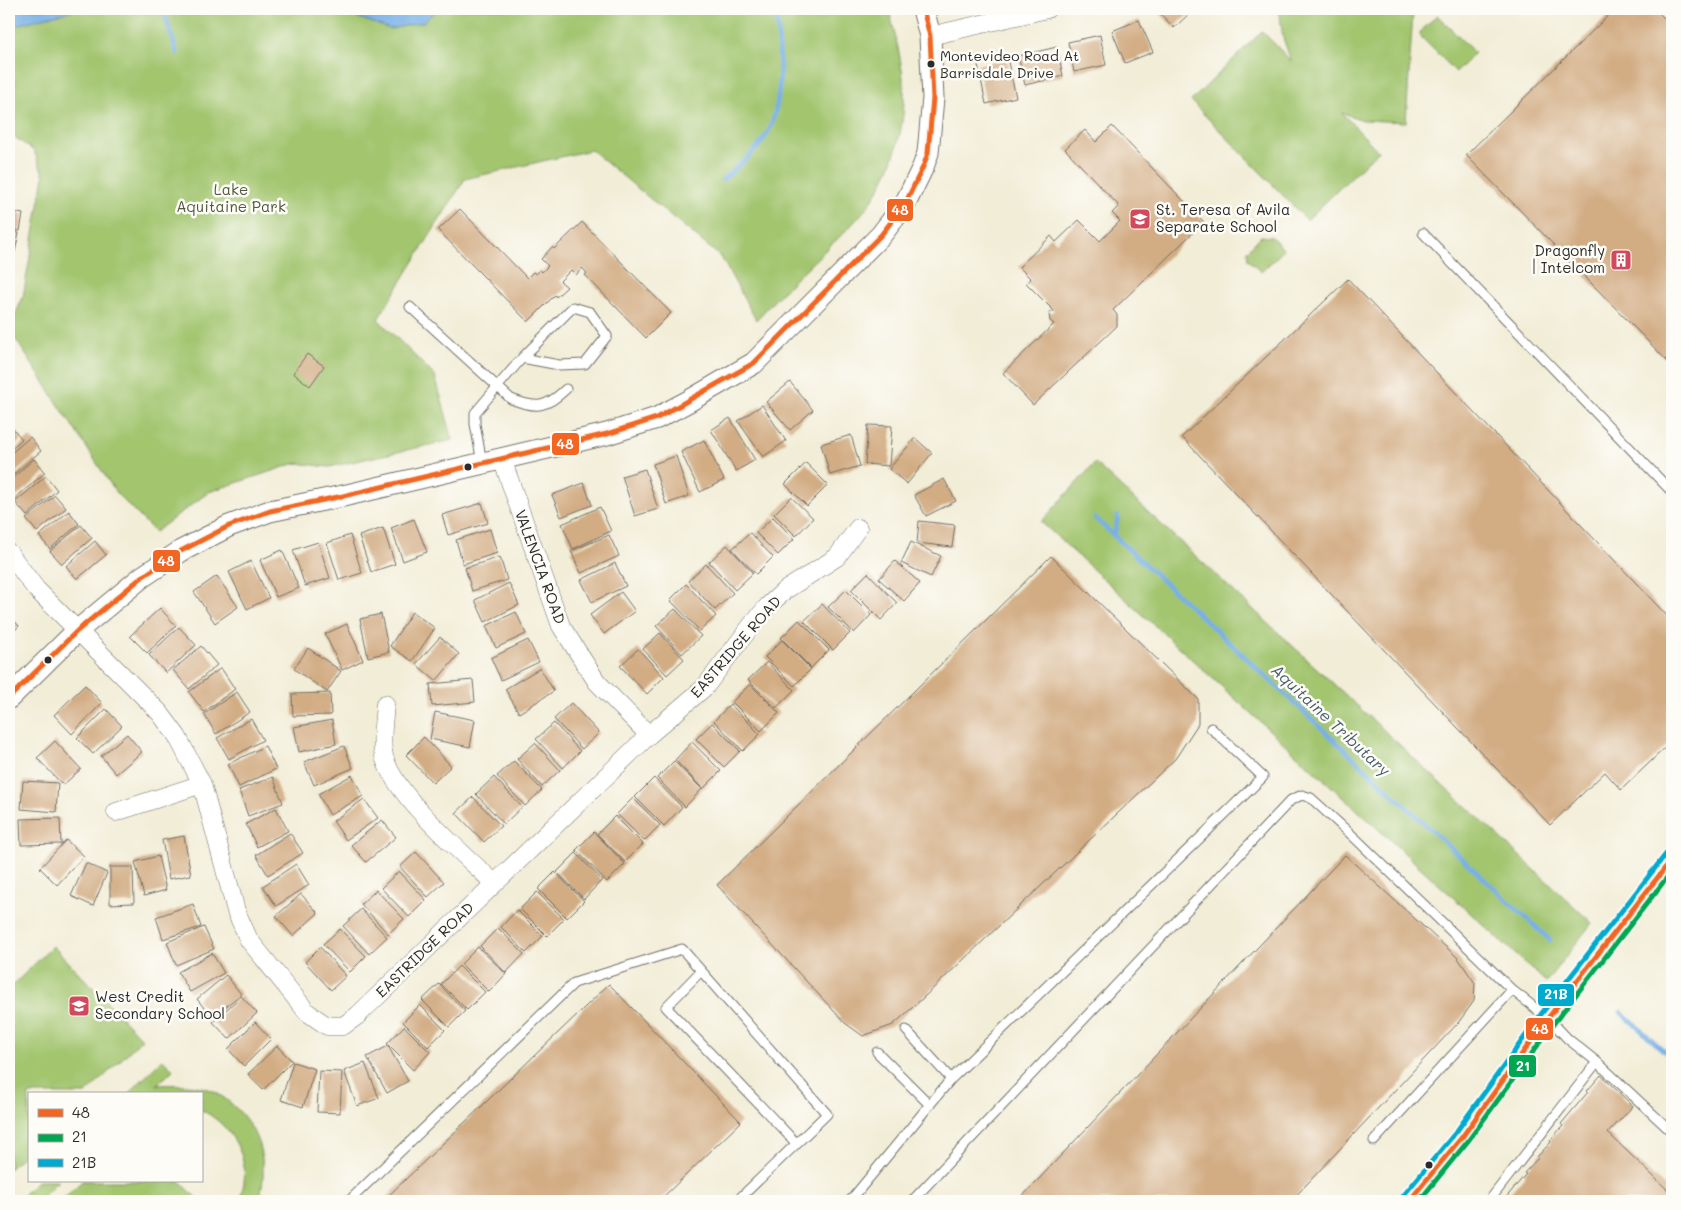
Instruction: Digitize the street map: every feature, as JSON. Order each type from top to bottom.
[{"type":"street","points":[[9,698],[77,631],[142,578],[181,551],[229,526],[270,512],[607,434],[657,418],[754,363],[881,234],[905,204],[923,167],[928,153],[933,98],[930,36],[923,9]]},
{"type":"street","points":[[930,36],[1047,9]]},
{"type":"street","name":"VALENCIA ROAD","points":[[492,461],[561,626],[597,682],[649,735]]},
{"type":"street","name":"EASTRIDGE ROAD","points":[[9,553],[36,589],[160,713],[177,736],[202,784],[236,911],[249,940],[307,1012],[327,1026],[343,1026],[357,1016],[649,735],[705,688],[768,606],[784,591],[837,557],[858,528]]},
{"type":"street","points":[[385,704],[383,751],[389,769],[400,788],[420,811],[494,883]]},
{"type":"street","points":[[116,812],[202,784]]},
{"type":"street","points":[[1409,1201],[1462,1137],[1548,1018],[1672,859]]},
{"type":"lane","points":[[1423,233],[1672,492]]},
{"type":"lane","points":[[410,307],[511,399],[525,404],[542,405],[553,401],[566,389]]},
{"type":"lane","points":[[492,461],[475,424],[475,413],[522,358],[573,307],[590,312],[607,336],[585,364],[560,365],[522,358]]},
{"type":"lane","points":[[850,1201],[951,1079],[1263,777],[1211,728]]},
{"type":"lane","points":[[912,1201],[1291,800],[1302,796],[1311,798],[1512,990],[1548,1018],[1568,1040],[1597,1062],[1672,1132]]},
{"type":"lane","points":[[350,1201],[574,983],[682,948],[827,1114],[737,1201]]},
{"type":"lane","points":[[701,971],[666,1007],[797,1144]]},
{"type":"lane","points":[[1374,1141],[1512,990]]},
{"type":"lane","points":[[906,1030],[951,1079]]},
{"type":"lane","points":[[877,1052],[930,1105]]},
{"type":"lane","points":[[1489,1201],[1597,1062]]},
{"type":"green space","name":"Lake Aquitaine Park","points":[[9,9],[889,9],[902,71],[904,108],[902,125],[893,159],[869,205],[847,230],[797,277],[756,320],[721,257],[591,150],[465,179],[378,319],[435,376],[453,440],[329,467],[296,463],[209,492],[155,532],[117,494],[9,329],[23,297],[44,176],[34,151],[9,133]]},
{"type":"green space","points":[[1279,9],[1411,9],[1413,11],[1406,122],[1363,120],[1342,113],[1378,151],[1307,220],[1191,101],[1262,31],[1291,61],[1283,38]]},
{"type":"green space","points":[[1437,15],[1475,53],[1456,72],[1418,34]]},
{"type":"green space","points":[[1261,236],[1272,237],[1284,250],[1261,272],[1248,260],[1247,251]]},
{"type":"green space","points":[[1095,463],[1592,923],[1546,982],[1041,522]]},
{"type":"green space","points":[[53,946],[142,1039],[88,1092],[28,1092],[28,1151],[9,1169],[9,989]]},
{"type":"green space","points":[[163,1059],[173,1070],[157,1085],[193,1086],[207,1089],[227,1100],[249,1124],[261,1153],[263,1168],[259,1201],[240,1201],[244,1182],[243,1160],[234,1139],[227,1130],[202,1111],[202,1092],[130,1092]]},
{"type":"green space","points":[[36,1182],[57,1182],[38,1201],[17,1201]]},
{"type":"green space","points":[[81,1182],[181,1182],[199,1201],[61,1201]]},
{"type":"water","points":[[9,9],[217,9],[199,14],[75,10],[9,28]]},
{"type":"water","points":[[340,9],[438,9],[423,22],[390,29],[342,12]]},
{"type":"building","points":[[1156,9],[1194,9],[1174,28]]},
{"type":"building","name":"Dragonfly | Intelcom","points":[[1615,9],[1655,9],[1672,26],[1672,366],[1466,155]]},
{"type":"building","points":[[1139,20],[1153,52],[1125,63],[1112,31]]},
{"type":"building","points":[[1100,35],[1106,65],[1074,72],[1068,42]]},
{"type":"building","points":[[1057,47],[1063,76],[1025,85],[1018,56]]},
{"type":"building","points":[[1007,58],[1016,97],[986,104],[978,65]]},
{"type":"building","points":[[1112,126],[1204,222],[1113,310],[1117,315],[1117,326],[1033,405],[1003,373],[1054,324],[1050,321],[1049,313],[1054,311],[1026,283],[1031,279],[1019,267],[1051,236],[1056,242],[1079,220],[1100,241],[1120,221],[1112,213],[1119,206],[1065,149],[1085,130],[1096,142]]},
{"type":"building","points":[[460,209],[527,278],[533,272],[536,274],[540,270],[542,272],[548,266],[541,259],[552,247],[554,249],[582,222],[671,313],[646,338],[585,275],[587,273],[582,268],[576,275],[571,270],[560,281],[567,287],[556,297],[555,295],[528,322],[438,230]]},
{"type":"building","points":[[9,211],[23,214],[20,231],[9,229]]},
{"type":"building","points":[[9,231],[19,233],[15,252],[9,251]]},
{"type":"building","points":[[1348,279],[1672,621],[1672,741],[1621,790],[1605,772],[1550,825],[1182,437]]},
{"type":"building","points":[[307,354],[324,366],[310,386],[293,373]]},
{"type":"building","points":[[790,382],[813,410],[790,430],[766,402]]},
{"type":"building","points":[[762,405],[786,441],[763,457],[738,421]]},
{"type":"building","points":[[730,418],[755,460],[736,471],[711,430]]},
{"type":"building","points":[[868,425],[892,426],[889,466],[865,464]]},
{"type":"building","points":[[9,426],[22,439],[9,451]]},
{"type":"building","points":[[851,435],[860,466],[830,475],[821,444]]},
{"type":"building","points":[[30,437],[41,451],[9,478],[9,455]]},
{"type":"building","points":[[915,438],[932,453],[907,484],[889,469]]},
{"type":"building","points":[[704,440],[724,480],[700,492],[681,452]]},
{"type":"building","points":[[676,456],[689,496],[666,504],[653,464]]},
{"type":"building","points":[[34,459],[45,473],[15,498],[9,491],[9,481]]},
{"type":"building","points":[[806,463],[828,485],[807,506],[785,484]]},
{"type":"building","points":[[645,469],[658,509],[635,516],[622,476]]},
{"type":"building","points":[[46,476],[57,490],[27,516],[15,502]]},
{"type":"building","points":[[944,479],[956,501],[926,516],[914,495]]},
{"type":"building","points":[[584,483],[592,505],[561,517],[552,495]]},
{"type":"building","points":[[55,495],[66,508],[37,532],[26,519]]},
{"type":"building","points":[[791,497],[813,518],[796,536],[774,514]]},
{"type":"building","points":[[482,503],[488,523],[448,535],[442,515]]},
{"type":"building","points":[[600,507],[611,531],[573,549],[562,524]]},
{"type":"building","points":[[69,511],[79,524],[50,549],[39,536]]},
{"type":"building","points":[[773,517],[794,539],[778,555],[756,533]]},
{"type":"building","points":[[414,519],[427,552],[403,561],[391,528]]},
{"type":"building","points":[[919,521],[955,525],[952,547],[917,543]]},
{"type":"building","points":[[81,525],[92,538],[62,564],[50,551]]},
{"type":"building","points":[[383,528],[395,564],[371,572],[359,536]]},
{"type":"building","points":[[490,529],[497,553],[463,564],[456,540]]},
{"type":"building","points":[[750,533],[773,557],[756,574],[732,549]]},
{"type":"building","points":[[350,535],[362,573],[339,580],[327,543]]},
{"type":"building","points":[[609,535],[619,556],[581,573],[571,551]]},
{"type":"building","points":[[95,541],[106,555],[77,579],[66,566]]},
{"type":"building","points":[[318,542],[330,578],[305,586],[293,550]]},
{"type":"building","points":[[911,542],[941,556],[931,577],[901,563]]},
{"type":"building","points":[[727,545],[753,573],[735,590],[709,562]]},
{"type":"building","points":[[282,550],[299,588],[276,597],[260,560]]},
{"type":"building","points":[[1051,556],[1198,699],[1198,724],[1175,759],[923,998],[893,1025],[863,1036],[845,1023],[717,885]]},
{"type":"building","points":[[500,557],[507,580],[472,591],[465,568]]},
{"type":"building","points":[[251,561],[269,598],[247,609],[229,572]]},
{"type":"building","points":[[895,561],[920,583],[904,601],[879,579]]},
{"type":"building","points":[[615,563],[626,586],[592,602],[581,580]]},
{"type":"building","points":[[706,564],[733,593],[715,610],[688,581]]},
{"type":"building","points":[[868,573],[897,603],[881,620],[851,590]]},
{"type":"building","points":[[217,576],[238,607],[215,623],[194,592]]},
{"type":"building","points":[[509,583],[519,605],[485,622],[475,600]]},
{"type":"building","points":[[686,584],[716,616],[700,631],[670,600]]},
{"type":"building","points":[[846,590],[871,615],[854,633],[828,607]]},
{"type":"building","points":[[621,592],[635,611],[604,634],[590,615]]},
{"type":"building","points":[[822,604],[850,633],[833,650],[804,621]]},
{"type":"building","points":[[160,608],[176,626],[147,653],[130,636]]},
{"type":"building","points":[[675,609],[701,636],[682,654],[656,626]]},
{"type":"building","points":[[412,612],[435,628],[412,661],[390,646]]},
{"type":"building","points":[[516,612],[526,634],[496,648],[486,626]]},
{"type":"building","points":[[381,614],[389,652],[368,657],[360,619]]},
{"type":"building","points":[[9,615],[19,626],[9,636]]},
{"type":"building","points":[[799,620],[829,650],[811,668],[781,638]]},
{"type":"building","points":[[347,624],[363,660],[342,670],[325,634]]},
{"type":"building","points":[[179,627],[196,645],[166,673],[149,655]]},
{"type":"building","points":[[660,633],[684,659],[667,675],[643,649]]},
{"type":"building","points":[[440,637],[459,654],[436,681],[416,664]]},
{"type":"building","points":[[528,640],[539,662],[501,680],[491,658]]},
{"type":"building","points":[[782,640],[811,669],[794,686],[765,657]]},
{"type":"building","points":[[201,646],[217,665],[189,689],[173,670]]},
{"type":"building","points":[[308,648],[341,671],[327,692],[294,669]]},
{"type":"building","points":[[638,649],[664,677],[647,694],[620,666]]},
{"type":"building","points":[[767,662],[794,690],[776,708],[748,680]]},
{"type":"building","points":[[221,668],[235,689],[204,712],[189,692]]},
{"type":"building","points":[[540,668],[554,691],[519,713],[505,689]]},
{"type":"building","points":[[473,680],[475,702],[432,706],[430,684]]},
{"type":"building","points":[[750,684],[779,713],[761,731],[732,702]]},
{"type":"building","points":[[85,685],[102,703],[72,734],[54,715]]},
{"type":"building","points":[[237,692],[250,712],[216,734],[204,714]]},
{"type":"building","points":[[330,693],[331,715],[293,716],[292,694]]},
{"type":"building","points":[[571,703],[599,733],[582,749],[554,719]]},
{"type":"building","points":[[730,704],[760,734],[743,751],[714,721]]},
{"type":"building","points":[[106,709],[122,726],[93,754],[77,738]]},
{"type":"building","points":[[435,712],[475,720],[470,747],[430,739]]},
{"type":"building","points":[[251,719],[263,740],[229,759],[217,738]]},
{"type":"building","points":[[332,720],[336,744],[299,752],[294,727]]},
{"type":"building","points":[[554,723],[580,751],[563,768],[536,739]]},
{"type":"building","points":[[712,723],[740,751],[724,767],[696,739]]},
{"type":"building","points":[[127,734],[142,752],[116,774],[101,756]]},
{"type":"building","points":[[424,737],[451,766],[433,783],[406,755]]},
{"type":"building","points":[[55,741],[81,769],[63,785],[37,758]]},
{"type":"building","points":[[692,742],[721,771],[703,789],[675,760]]},
{"type":"building","points":[[535,743],[560,770],[542,787],[517,759]]},
{"type":"building","points":[[265,746],[276,769],[239,787],[228,764]]},
{"type":"building","points":[[344,746],[353,768],[314,785],[304,762]]},
{"type":"building","points":[[514,761],[542,790],[525,806],[497,776]]},
{"type":"building","points":[[674,761],[702,789],[685,807],[657,778]]},
{"type":"building","points":[[352,775],[363,796],[330,815],[318,794]]},
{"type":"building","points":[[273,777],[283,803],[248,816],[239,790]]},
{"type":"building","points":[[494,777],[522,807],[504,824],[476,794]]},
{"type":"building","points":[[654,778],[682,807],[664,826],[635,797]]},
{"type":"building","points":[[23,781],[58,783],[56,812],[21,809]]},
{"type":"building","points":[[473,797],[501,826],[484,842],[456,813]]},
{"type":"building","points":[[633,798],[660,825],[644,841],[617,814]]},
{"type":"building","points":[[364,799],[378,818],[346,840],[333,821]]},
{"type":"building","points":[[276,808],[288,831],[257,847],[246,824]]},
{"type":"building","points":[[615,816],[643,844],[625,862],[597,834]]},
{"type":"building","points":[[60,818],[61,844],[21,845],[20,819]]},
{"type":"building","points":[[382,820],[396,837],[366,862],[351,845]]},
{"type":"building","points":[[594,832],[625,864],[607,882],[576,850]]},
{"type":"building","points":[[290,833],[303,853],[268,875],[256,855]]},
{"type":"building","points":[[184,836],[191,875],[169,879],[162,840]]},
{"type":"building","points":[[66,840],[84,856],[57,885],[40,868]]},
{"type":"building","points":[[416,852],[444,882],[428,897],[400,867]]},
{"type":"building","points":[[576,853],[602,880],[584,899],[557,872]]},
{"type":"building","points":[[1345,855],[1458,958],[1475,983],[1474,1001],[1458,1023],[1291,1201],[1018,1201]]},
{"type":"building","points":[[158,856],[166,890],[144,896],[135,862]]},
{"type":"building","points":[[86,863],[107,873],[93,906],[71,896]]},
{"type":"building","points":[[296,864],[309,885],[276,906],[263,886]]},
{"type":"building","points":[[110,867],[133,867],[134,903],[110,904]]},
{"type":"building","points":[[399,871],[426,900],[409,917],[381,888]]},
{"type":"building","points":[[555,872],[584,901],[567,918],[538,889]]},
{"type":"building","points":[[376,890],[404,919],[388,934],[361,904]]},
{"type":"building","points":[[537,892],[564,919],[547,936],[520,909]]},
{"type":"building","points":[[301,894],[318,913],[293,936],[276,916]]},
{"type":"building","points":[[193,904],[201,927],[163,939],[156,917]]},
{"type":"building","points":[[361,909],[387,937],[369,954],[343,926]]},
{"type":"building","points":[[517,910],[543,936],[526,953],[501,927]]},
{"type":"building","points":[[204,927],[214,949],[176,965],[167,942]]},
{"type":"building","points":[[498,928],[524,954],[506,973],[480,946]]},
{"type":"building","points":[[340,929],[366,956],[350,972],[323,944]]},
{"type":"building","points":[[320,947],[346,976],[331,990],[305,962]]},
{"type":"building","points":[[478,947],[506,974],[489,992],[461,964]]},
{"type":"building","points":[[212,953],[224,973],[190,992],[178,972]]},
{"type":"building","points":[[459,966],[485,992],[467,1010],[441,984]]},
{"type":"building","points":[[226,975],[241,994],[212,1018],[197,999]]},
{"type":"building","points":[[439,984],[465,1011],[449,1027],[422,1000]]},
{"type":"building","points":[[609,984],[741,1122],[659,1201],[383,1201]]},
{"type":"building","points":[[241,996],[257,1013],[229,1039],[213,1022]]},
{"type":"building","points":[[420,1005],[445,1030],[428,1047],[403,1022]]},
{"type":"building","points":[[255,1022],[271,1039],[244,1066],[228,1049]]},
{"type":"building","points":[[404,1026],[430,1052],[413,1070],[387,1044]]},
{"type":"building","points":[[277,1046],[292,1061],[263,1090],[248,1074]]},
{"type":"building","points":[[388,1046],[408,1081],[387,1093],[367,1057]]},
{"type":"building","points":[[293,1062],[315,1069],[303,1107],[281,1100]]},
{"type":"building","points":[[365,1063],[379,1098],[357,1106],[344,1071]]},
{"type":"building","points":[[319,1071],[342,1072],[340,1113],[317,1112]]},
{"type":"building","points":[[1601,1075],[1633,1106],[1608,1133],[1672,1194],[1672,1201],[1503,1201],[1551,1142],[1550,1140],[1563,1126],[1561,1124]]},
{"type":"waterway","points":[[163,9],[177,53]]},
{"type":"waterway","points":[[722,180],[760,144],[769,130],[774,117],[780,70],[776,9]]},
{"type":"waterway","points":[[1114,536],[1118,516]]},
{"type":"waterway","name":"Aquitaine Tributary","points":[[1095,518],[1550,940]]},
{"type":"waterway","name":"Aquitaine Tributary","points":[[1621,1012],[1672,1058]]},
{"type":"transit line","name":"48","points":[[9,698],[77,631],[142,577],[181,551],[229,526],[270,511],[343,496],[607,434],[657,418],[754,363],[881,235],[905,204],[923,167],[928,153],[933,98],[930,36],[923,9]]},
{"type":"transit line","name":"21B","points":[[1403,1196],[1456,1132],[1542,1013],[1666,854]]},
{"type":"transit line","name":"48","points":[[1409,1201],[1462,1137],[1548,1018],[1672,859]]},
{"type":"transit line","name":"21","points":[[1419,1201],[1468,1141],[1554,1023],[1672,871]]},
{"type":"place","name":"Montevideo Road At Barrisdale Drive","points":[[931,64]]},
{"type":"place","name":"St. Teresa of Avila Separate School","points":[[1140,219]]},
{"type":"place","name":"Dragonfly | Intelcom","points":[[1621,260]]},
{"type":"place","name":"West Credit Secondary School","points":[[79,1006]]}]
